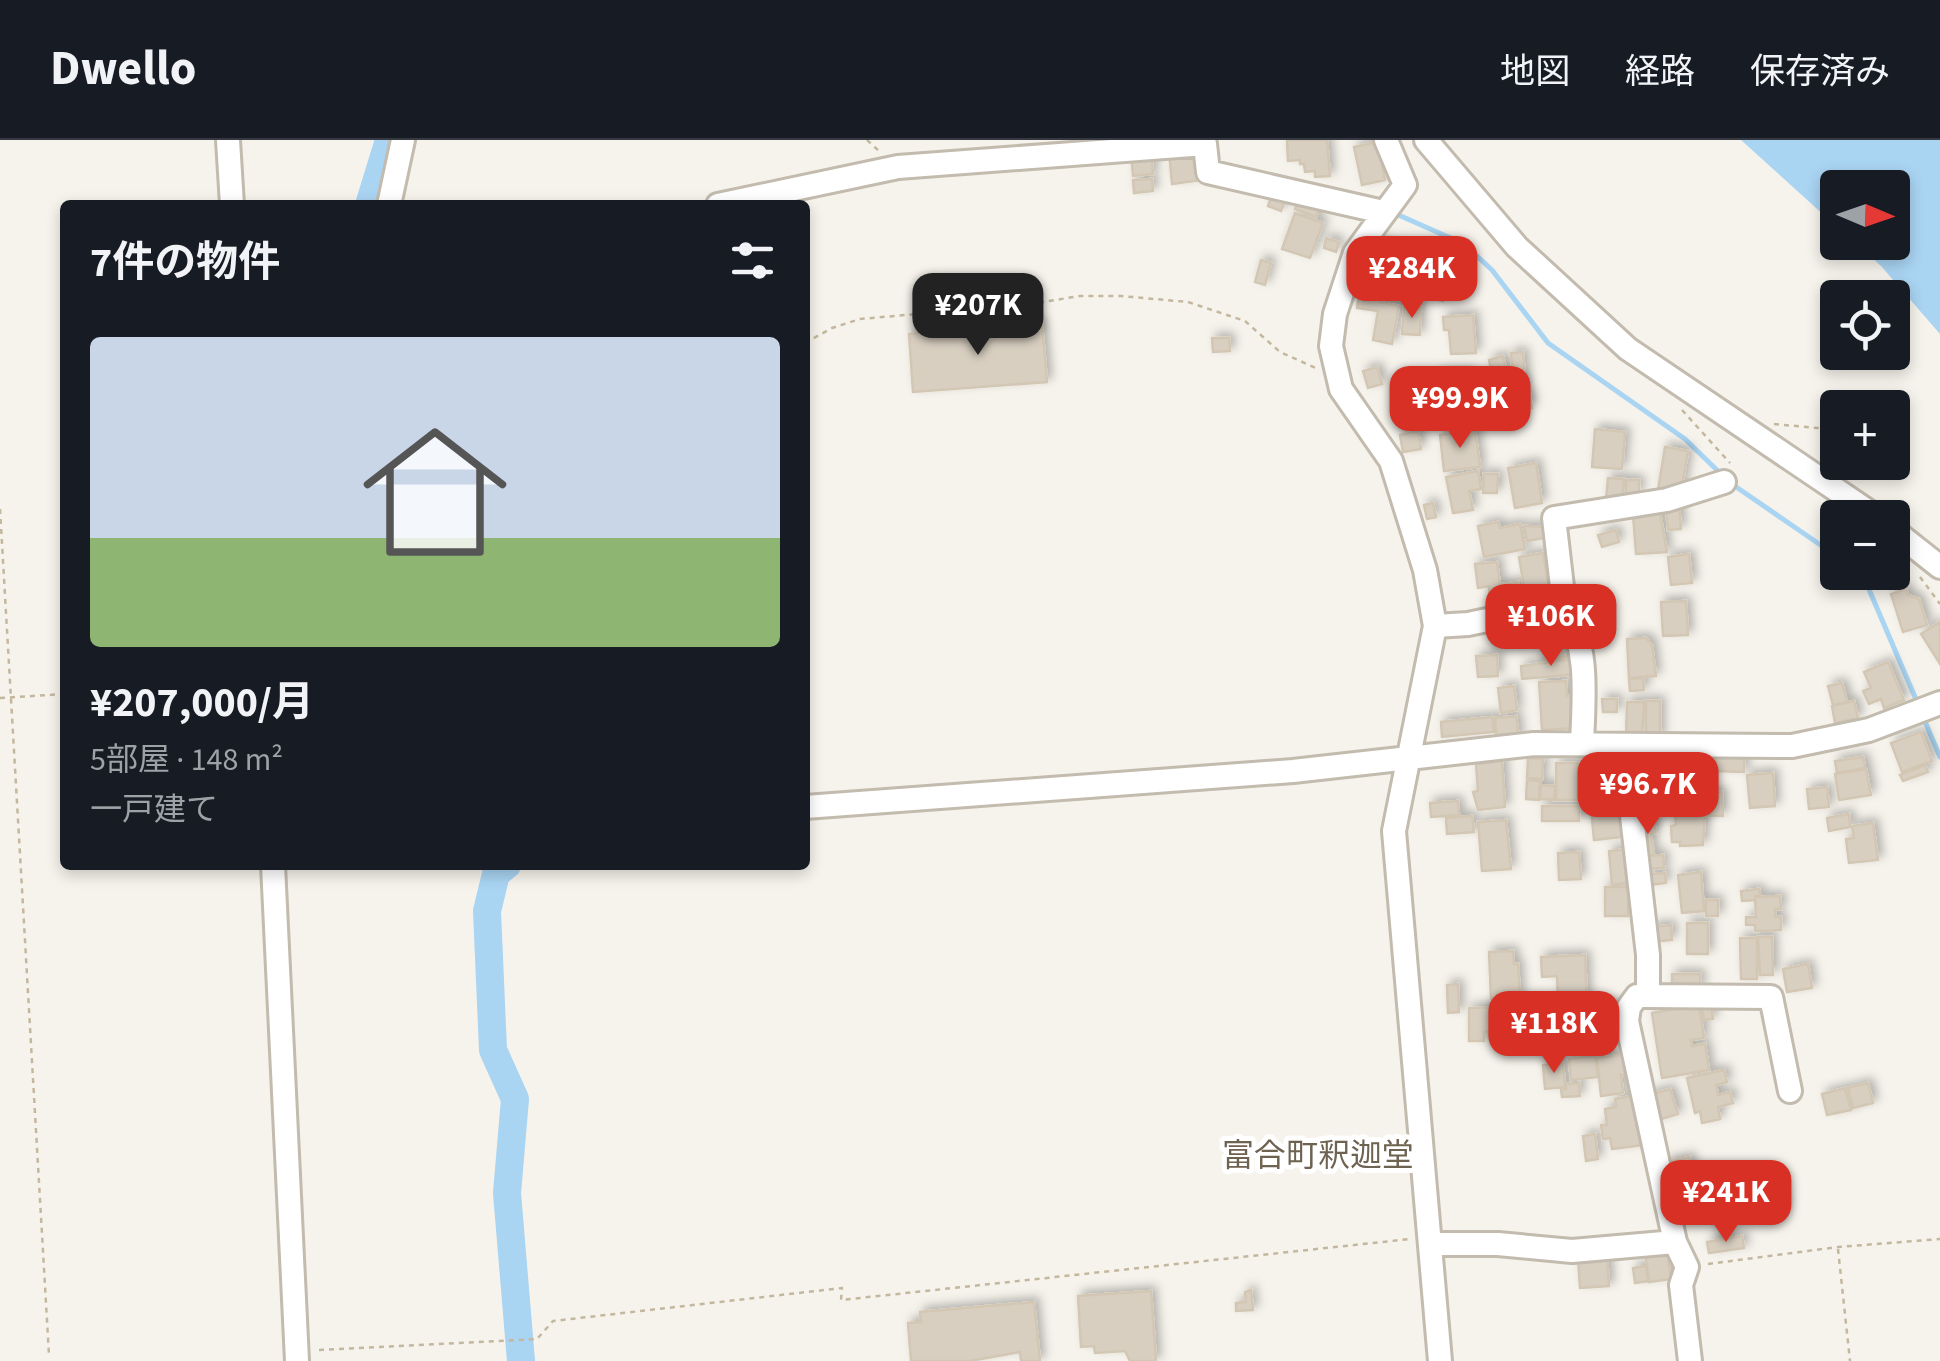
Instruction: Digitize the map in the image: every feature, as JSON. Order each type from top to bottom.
[{"type":"street","points":[[228,140],[232,200]]},
{"type":"street","points":[[391,200],[403,140]]},
{"type":"street","points":[[1386,140],[1405,185],[1355,253],[1336,314],[1332,346],[1341,389],[1391,461],[1425,570],[1435,626],[1394,831],[1440,1361]]},
{"type":"street","points":[[1426,140],[1517,247],[1628,349],[1851,500]]},
{"type":"street","points":[[742,200],[898,167],[1205,142],[1208,172],[1267,178],[1386,209]]},
{"type":"street","points":[[1582,743],[1581,646],[1564,604],[1554,518],[1668,500],[1724,482]]},
{"type":"street","points":[[1910,543],[1940,568]]},
{"type":"street","points":[[1435,626],[1468,624],[1564,604]]},
{"type":"street","points":[[810,807],[1293,771],[1534,744],[1792,746],[1857,733],[1928,709]]},
{"type":"street","points":[[1629,746],[1629,790],[1648,955],[1648,996]]},
{"type":"street","points":[[274,870],[297,1355]]},
{"type":"street","points":[[1690,1361],[1680,1285],[1686,1267],[1675,1242],[1628,1022],[1629,1007],[1637,996],[1771,997],[1790,1092]]},
{"type":"street","points":[[1431,1240],[1572,1251],[1675,1242]]},
{"type":"path","points":[[810,340],[860,319],[1080,296],[1121,296],[1188,302],[1245,320],[1280,352],[1316,368],[1339,371]]},
{"type":"path","points":[[1774,424],[1820,427]]},
{"type":"path","points":[[0,509],[49,1355]]},
{"type":"path","points":[[0,698],[60,694]]},
{"type":"path","points":[[1686,1267],[1838,1247],[1940,1239]]},
{"type":"path","points":[[297,1355],[537,1339],[553,1321],[842,1288],[840,1300],[1431,1240]]},
{"type":"path","points":[[1838,1247],[1850,1361]]},
{"type":"water","points":[[1741,140],[1940,140],[1940,334],[1910,299],[1910,280],[1893,280],[1874,260],[1910,260],[1910,170],[1820,170],[1820,212]]},
{"type":"building","points":[[1287,140],[1327,140],[1330,176],[1315,177],[1315,171],[1305,172],[1300,160],[1288,161]]},
{"type":"building","points":[[1377,142],[1385,180],[1362,185],[1354,147]]},
{"type":"building","points":[[1198,148],[1201,180],[1172,184],[1169,152]]},
{"type":"building","points":[[1151,151],[1153,174],[1133,176],[1131,152]]},
{"type":"building","points":[[1152,179],[1153,191],[1134,193],[1133,180]]},
{"type":"building","points":[[1274,189],[1288,193],[1281,211],[1268,206]]},
{"type":"building","points":[[1299,198],[1320,206],[1316,217],[1295,209]]},
{"type":"building","points":[[1295,213],[1323,223],[1310,258],[1282,249]]},
{"type":"building","points":[[1326,238],[1339,242],[1336,252],[1324,248]]},
{"type":"building","points":[[1375,242],[1387,246],[1378,273],[1366,268]]},
{"type":"building","points":[[1432,249],[1454,255],[1443,301],[1421,296]]},
{"type":"building","points":[[1261,260],[1271,263],[1265,285],[1255,282]]},
{"type":"building","points":[[1363,278],[1385,284],[1382,294],[1360,288]]},
{"type":"building","points":[[1402,287],[1418,293],[1415,302],[1399,297]]},
{"type":"building","points":[[1360,291],[1381,295],[1380,302],[1399,306],[1392,344],[1373,340],[1378,311],[1357,308]]},
{"type":"building","points":[[1404,306],[1421,307],[1420,335],[1402,334]]},
{"type":"building","points":[[1473,315],[1476,353],[1451,354],[1449,330],[1444,330],[1443,317]]},
{"type":"building","points":[[1042,324],[1047,382],[913,392],[909,334]]},
{"type":"building","points":[[1212,338],[1229,338],[1230,351],[1213,352]]},
{"type":"building","points":[[1523,352],[1526,388],[1514,389],[1511,353]]},
{"type":"building","points":[[1503,356],[1507,372],[1492,375],[1489,360]]},
{"type":"building","points":[[1377,367],[1382,384],[1368,388],[1363,371]]},
{"type":"building","points":[[1469,373],[1470,390],[1475,389],[1477,418],[1441,420],[1439,374]]},
{"type":"building","points":[[1506,373],[1509,390],[1500,392],[1497,375]]},
{"type":"building","points":[[1530,394],[1532,408],[1520,409],[1518,396]]},
{"type":"building","points":[[1518,396],[1521,425],[1497,427],[1493,399]]},
{"type":"building","points":[[1595,429],[1625,432],[1622,469],[1592,467]]},
{"type":"building","points":[[1475,430],[1480,467],[1444,471],[1440,435]]},
{"type":"building","points":[[1418,431],[1421,449],[1403,452],[1400,435]]},
{"type":"building","points":[[1665,447],[1688,451],[1681,493],[1658,490]]},
{"type":"building","points":[[1536,463],[1542,503],[1515,508],[1508,468]]},
{"type":"building","points":[[1478,471],[1481,489],[1469,491],[1473,510],[1453,513],[1446,477]]},
{"type":"building","points":[[1484,474],[1498,474],[1497,493],[1483,493]]},
{"type":"building","points":[[1608,478],[1624,479],[1622,501],[1606,500]]},
{"type":"building","points":[[1626,480],[1639,480],[1639,494],[1626,494]]},
{"type":"building","points":[[1433,503],[1436,517],[1427,519],[1424,505]]},
{"type":"building","points":[[1679,506],[1681,529],[1668,530],[1666,507]]},
{"type":"building","points":[[1660,513],[1667,552],[1636,554],[1633,515]]},
{"type":"building","points":[[1498,522],[1500,528],[1520,524],[1525,549],[1484,557],[1478,526]]},
{"type":"building","points":[[1524,526],[1547,527],[1549,537],[1527,541]]},
{"type":"building","points":[[1616,530],[1619,542],[1602,547],[1598,535]]},
{"type":"building","points":[[1543,553],[1549,589],[1525,593],[1519,557]]},
{"type":"building","points":[[1689,554],[1692,583],[1671,585],[1668,557]]},
{"type":"building","points":[[1497,562],[1501,593],[1489,594],[1489,586],[1478,588],[1475,564]]},
{"type":"building","points":[[1518,582],[1520,599],[1504,601],[1502,584]]},
{"type":"building","points":[[1906,590],[1908,595],[1919,599],[1927,625],[1903,632],[1891,594]]},
{"type":"building","points":[[1502,595],[1503,611],[1489,613],[1488,596]]},
{"type":"building","points":[[1686,601],[1688,635],[1663,636],[1661,602]]},
{"type":"building","points":[[1563,617],[1570,656],[1547,660],[1541,620]]},
{"type":"building","points":[[1940,622],[1940,664],[1921,634]]},
{"type":"building","points":[[1646,638],[1652,645],[1656,676],[1629,678],[1627,639]]},
{"type":"building","points":[[1497,655],[1498,676],[1478,677],[1476,656]]},
{"type":"building","points":[[1579,658],[1580,674],[1522,679],[1521,666]]},
{"type":"building","points":[[1888,662],[1904,700],[1884,708],[1881,699],[1869,704],[1863,691],[1871,688],[1864,672]]},
{"type":"building","points":[[1643,678],[1644,690],[1630,691],[1629,679]]},
{"type":"building","points":[[1566,681],[1567,696],[1579,695],[1575,728],[1542,730],[1539,682]]},
{"type":"building","points":[[1842,683],[1847,702],[1833,705],[1828,686]]},
{"type":"building","points":[[1514,686],[1517,710],[1501,713],[1498,688]]},
{"type":"building","points":[[1602,699],[1617,699],[1617,712],[1603,712]]},
{"type":"building","points":[[1646,701],[1660,701],[1660,738],[1646,738]]},
{"type":"building","points":[[1854,701],[1858,718],[1835,723],[1832,706]]},
{"type":"building","points":[[1627,702],[1644,702],[1642,736],[1626,735]]},
{"type":"building","points":[[1516,716],[1519,739],[1497,742],[1495,718]]},
{"type":"building","points":[[1492,717],[1494,732],[1442,737],[1441,722]]},
{"type":"building","points":[[1921,732],[1932,761],[1902,772],[1891,743]]},
{"type":"building","points":[[1646,753],[1680,754],[1679,781],[1645,779]]},
{"type":"building","points":[[1681,754],[1708,754],[1708,778],[1681,778]]},
{"type":"building","points":[[1716,755],[1744,756],[1744,772],[1715,771]]},
{"type":"building","points":[[1863,757],[1865,768],[1837,773],[1835,761]]},
{"type":"building","points":[[1528,758],[1543,759],[1542,779],[1527,778]]},
{"type":"building","points":[[1502,761],[1505,807],[1478,810],[1473,792],[1478,791],[1476,764]]},
{"type":"building","points":[[1556,763],[1578,763],[1578,800],[1556,800]]},
{"type":"building","points":[[1613,763],[1615,801],[1593,802],[1591,764]]},
{"type":"building","points":[[1925,765],[1928,772],[1903,781],[1900,775]]},
{"type":"building","points":[[1866,769],[1871,795],[1839,800],[1835,774]]},
{"type":"building","points":[[1773,773],[1775,806],[1750,808],[1747,775]]},
{"type":"building","points":[[1527,780],[1540,781],[1539,800],[1526,799]]},
{"type":"building","points":[[1676,782],[1703,782],[1704,810],[1677,811]]},
{"type":"building","points":[[1541,785],[1555,786],[1554,800],[1540,799]]},
{"type":"building","points":[[1827,787],[1829,807],[1809,809],[1807,789]]},
{"type":"building","points":[[1707,792],[1722,792],[1723,816],[1708,816]]},
{"type":"building","points":[[1458,801],[1459,815],[1431,817],[1430,803]]},
{"type":"building","points":[[1619,805],[1622,837],[1594,840],[1591,808]]},
{"type":"building","points":[[1542,806],[1579,806],[1579,821],[1542,821]]},
{"type":"building","points":[[1705,812],[1703,845],[1680,846],[1680,842],[1672,842],[1675,813]]},
{"type":"building","points":[[1849,814],[1850,827],[1829,831],[1827,818]]},
{"type":"building","points":[[1472,816],[1474,832],[1447,834],[1446,818]]},
{"type":"building","points":[[1506,820],[1511,869],[1482,871],[1478,822]]},
{"type":"building","points":[[1654,820],[1654,855],[1644,856],[1639,823]]},
{"type":"building","points":[[1873,823],[1878,860],[1849,863],[1846,839],[1854,838],[1852,826]]},
{"type":"building","points":[[1629,849],[1637,882],[1612,885],[1609,851]]},
{"type":"building","points":[[1579,852],[1581,879],[1559,880],[1558,853]]},
{"type":"building","points":[[1663,855],[1664,868],[1646,869],[1645,856]]},
{"type":"building","points":[[1701,872],[1704,911],[1682,913],[1678,875]]},
{"type":"building","points":[[1665,873],[1666,883],[1649,885],[1648,874]]},
{"type":"building","points":[[1605,887],[1628,887],[1628,916],[1605,916]]},
{"type":"building","points":[[1759,889],[1760,896],[1755,896],[1755,900],[1742,901],[1741,891]]},
{"type":"building","points":[[1780,896],[1781,909],[1775,909],[1775,917],[1781,917],[1781,930],[1755,931],[1755,925],[1746,925],[1746,917],[1756,917],[1755,897]]},
{"type":"building","points":[[1706,900],[1718,900],[1718,916],[1706,916]]},
{"type":"building","points":[[1687,923],[1708,923],[1708,954],[1687,954]]},
{"type":"building","points":[[1671,925],[1672,940],[1652,942],[1651,927]]},
{"type":"building","points":[[1758,937],[1772,937],[1773,975],[1760,975]]},
{"type":"building","points":[[1740,938],[1757,938],[1757,979],[1741,979]]},
{"type":"building","points":[[1513,951],[1520,997],[1491,999],[1489,952]]},
{"type":"building","points":[[1585,955],[1587,1001],[1558,1002],[1557,976],[1542,977],[1541,957]]},
{"type":"building","points":[[1808,964],[1812,988],[1787,992],[1783,969]]},
{"type":"building","points":[[1672,974],[1700,974],[1700,989],[1672,990]]},
{"type":"building","points":[[1458,984],[1459,1012],[1448,1013],[1447,985]]},
{"type":"building","points":[[1711,1003],[1713,1019],[1704,1020],[1701,1004]]},
{"type":"building","points":[[1621,1004],[1624,1029],[1575,1035],[1572,1010]]},
{"type":"building","points":[[1699,1005],[1704,1038],[1691,1040],[1692,1046],[1705,1044],[1709,1070],[1662,1078],[1652,1013]]},
{"type":"building","points":[[1507,1007],[1507,1032],[1484,1032],[1484,1041],[1469,1041],[1469,1008]]},
{"type":"building","points":[[1630,1054],[1633,1074],[1621,1075],[1623,1093],[1601,1096],[1597,1058]]},
{"type":"building","points":[[1595,1056],[1598,1077],[1571,1080],[1569,1059]]},
{"type":"building","points":[[1563,1063],[1565,1087],[1545,1089],[1543,1065]]},
{"type":"building","points":[[1724,1070],[1727,1082],[1716,1085],[1718,1095],[1730,1092],[1733,1103],[1718,1107],[1720,1119],[1702,1123],[1700,1111],[1695,1113],[1687,1078]]},
{"type":"building","points":[[1579,1083],[1580,1096],[1562,1097],[1561,1089],[1566,1089],[1566,1084]]},
{"type":"building","points":[[1868,1083],[1873,1103],[1853,1108],[1848,1088]]},
{"type":"building","points":[[1845,1088],[1851,1110],[1827,1115],[1822,1094]]},
{"type":"building","points":[[1670,1089],[1678,1114],[1655,1121],[1648,1095]]},
{"type":"building","points":[[1637,1095],[1644,1145],[1612,1149],[1610,1138],[1603,1139],[1601,1125],[1607,1125],[1605,1109],[1616,1107],[1615,1099]]},
{"type":"building","points":[[1595,1134],[1598,1159],[1586,1161],[1583,1136]]},
{"type":"building","points":[[1690,1157],[1693,1175],[1669,1179],[1666,1162]]},
{"type":"building","points":[[1717,1174],[1718,1183],[1711,1184],[1713,1197],[1681,1202],[1678,1180]]},
{"type":"building","points":[[1765,1175],[1769,1195],[1780,1193],[1783,1209],[1746,1217],[1738,1180]]},
{"type":"building","points":[[1742,1236],[1744,1248],[1709,1253],[1707,1242]]},
{"type":"building","points":[[1667,1249],[1671,1279],[1649,1282],[1645,1252]]},
{"type":"building","points":[[1607,1256],[1609,1286],[1580,1288],[1578,1258]]},
{"type":"building","points":[[1646,1266],[1648,1281],[1635,1283],[1633,1268]]},
{"type":"building","points":[[1251,1290],[1253,1310],[1236,1311],[1236,1303],[1246,1302],[1245,1292]]},
{"type":"building","points":[[1151,1291],[1156,1361],[1130,1361],[1125,1351],[1095,1353],[1094,1346],[1081,1347],[1078,1296]]},
{"type":"building","points":[[1034,1302],[1040,1361],[1021,1361],[1020,1352],[970,1361],[911,1361],[908,1323],[921,1322],[920,1312]]},
{"type":"waterway","points":[[371,200],[389,140]]},
{"type":"waterway","points":[[1394,213],[1464,244],[1492,270],[1548,343],[1685,439],[1721,474]]},
{"type":"waterway","points":[[1729,482],[1820,545]]},
{"type":"waterway","points":[[1869,590],[1918,704]]},
{"type":"waterway","points":[[1924,719],[1940,757]]},
{"type":"waterway","points":[[501,870],[496,874],[487,911],[493,1050],[515,1099],[507,1193],[521,1361]]},
{"type":"district","name":"富合町釈迦堂","points":[[1318,1155]]}]
